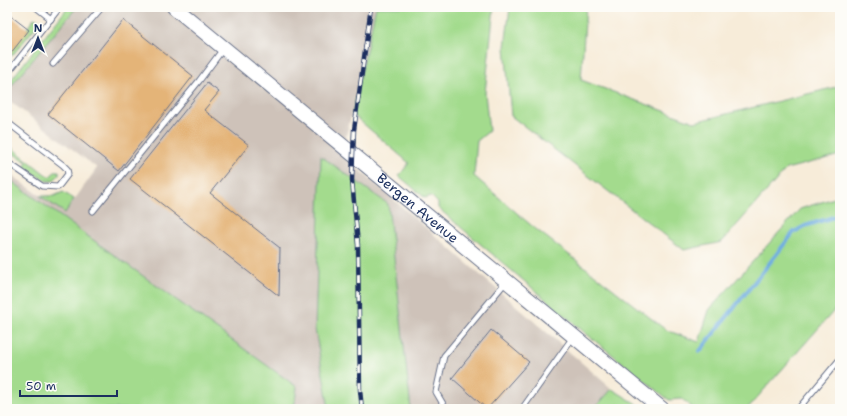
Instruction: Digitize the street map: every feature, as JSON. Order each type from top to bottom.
[{"type":"street","name":"Bergen Avenue","points":[[174,7],[662,409]]},
{"type":"lane","points":[[36,7],[51,19]]},
{"type":"lane","points":[[7,74],[60,7]]},
{"type":"lane","points":[[53,64],[102,7]]},
{"type":"lane","points":[[93,211],[200,81],[224,49]]},
{"type":"lane","points":[[7,122],[63,165],[67,169],[68,174],[58,187],[42,186],[7,162]]},
{"type":"lane","points":[[446,409],[436,392],[444,356],[506,282]]},
{"type":"lane","points":[[522,409],[573,337]]},
{"type":"lane","points":[[798,409],[840,359]]},
{"type":"shaded area","points":[[77,7],[376,7],[342,155],[612,389],[594,409],[294,409],[297,387],[10,180],[7,184],[7,172],[65,213],[97,168],[7,99],[7,91]]},
{"type":"green space","points":[[68,7],[77,7],[7,91],[7,85]]},
{"type":"green space","points":[[376,7],[494,7],[485,93],[489,131],[477,141],[474,176],[532,226],[666,330],[699,342],[709,310],[800,209],[840,196],[840,304],[747,409],[694,409],[682,399],[669,400],[584,332],[438,208],[438,203],[431,196],[425,198],[399,176],[409,163],[352,114]]},
{"type":"green space","points":[[510,7],[586,7],[581,80],[694,122],[840,86],[840,155],[786,169],[722,242],[684,250],[511,116],[505,47]]},
{"type":"green space","points":[[34,18],[38,20],[38,24],[12,56],[10,54]]},
{"type":"green space","points":[[7,144],[49,177],[56,171],[59,171],[59,175],[53,181],[46,181],[24,167],[27,162],[7,150]]},
{"type":"green space","points":[[321,156],[388,204],[411,409],[329,409],[315,329]]},
{"type":"green space","points":[[10,180],[297,387],[294,409],[7,409],[7,184]]},
{"type":"green space","points":[[63,192],[74,199],[65,213],[40,196],[54,196]]},
{"type":"green space","points":[[612,389],[645,409],[594,409]]},
{"type":"building","points":[[7,13],[29,30],[7,58]]},
{"type":"building","points":[[123,20],[193,76],[119,171],[48,114]]},
{"type":"building","points":[[207,83],[219,92],[204,110],[249,145],[210,193],[280,248],[279,296],[130,179]]},
{"type":"building","points":[[491,330],[529,362],[487,409],[452,378]]},
{"type":"waterway","points":[[700,351],[794,232],[805,226],[840,215]]},
{"type":"railway","points":[[362,409],[360,390],[358,245],[352,180],[354,130],[371,7]]}]
